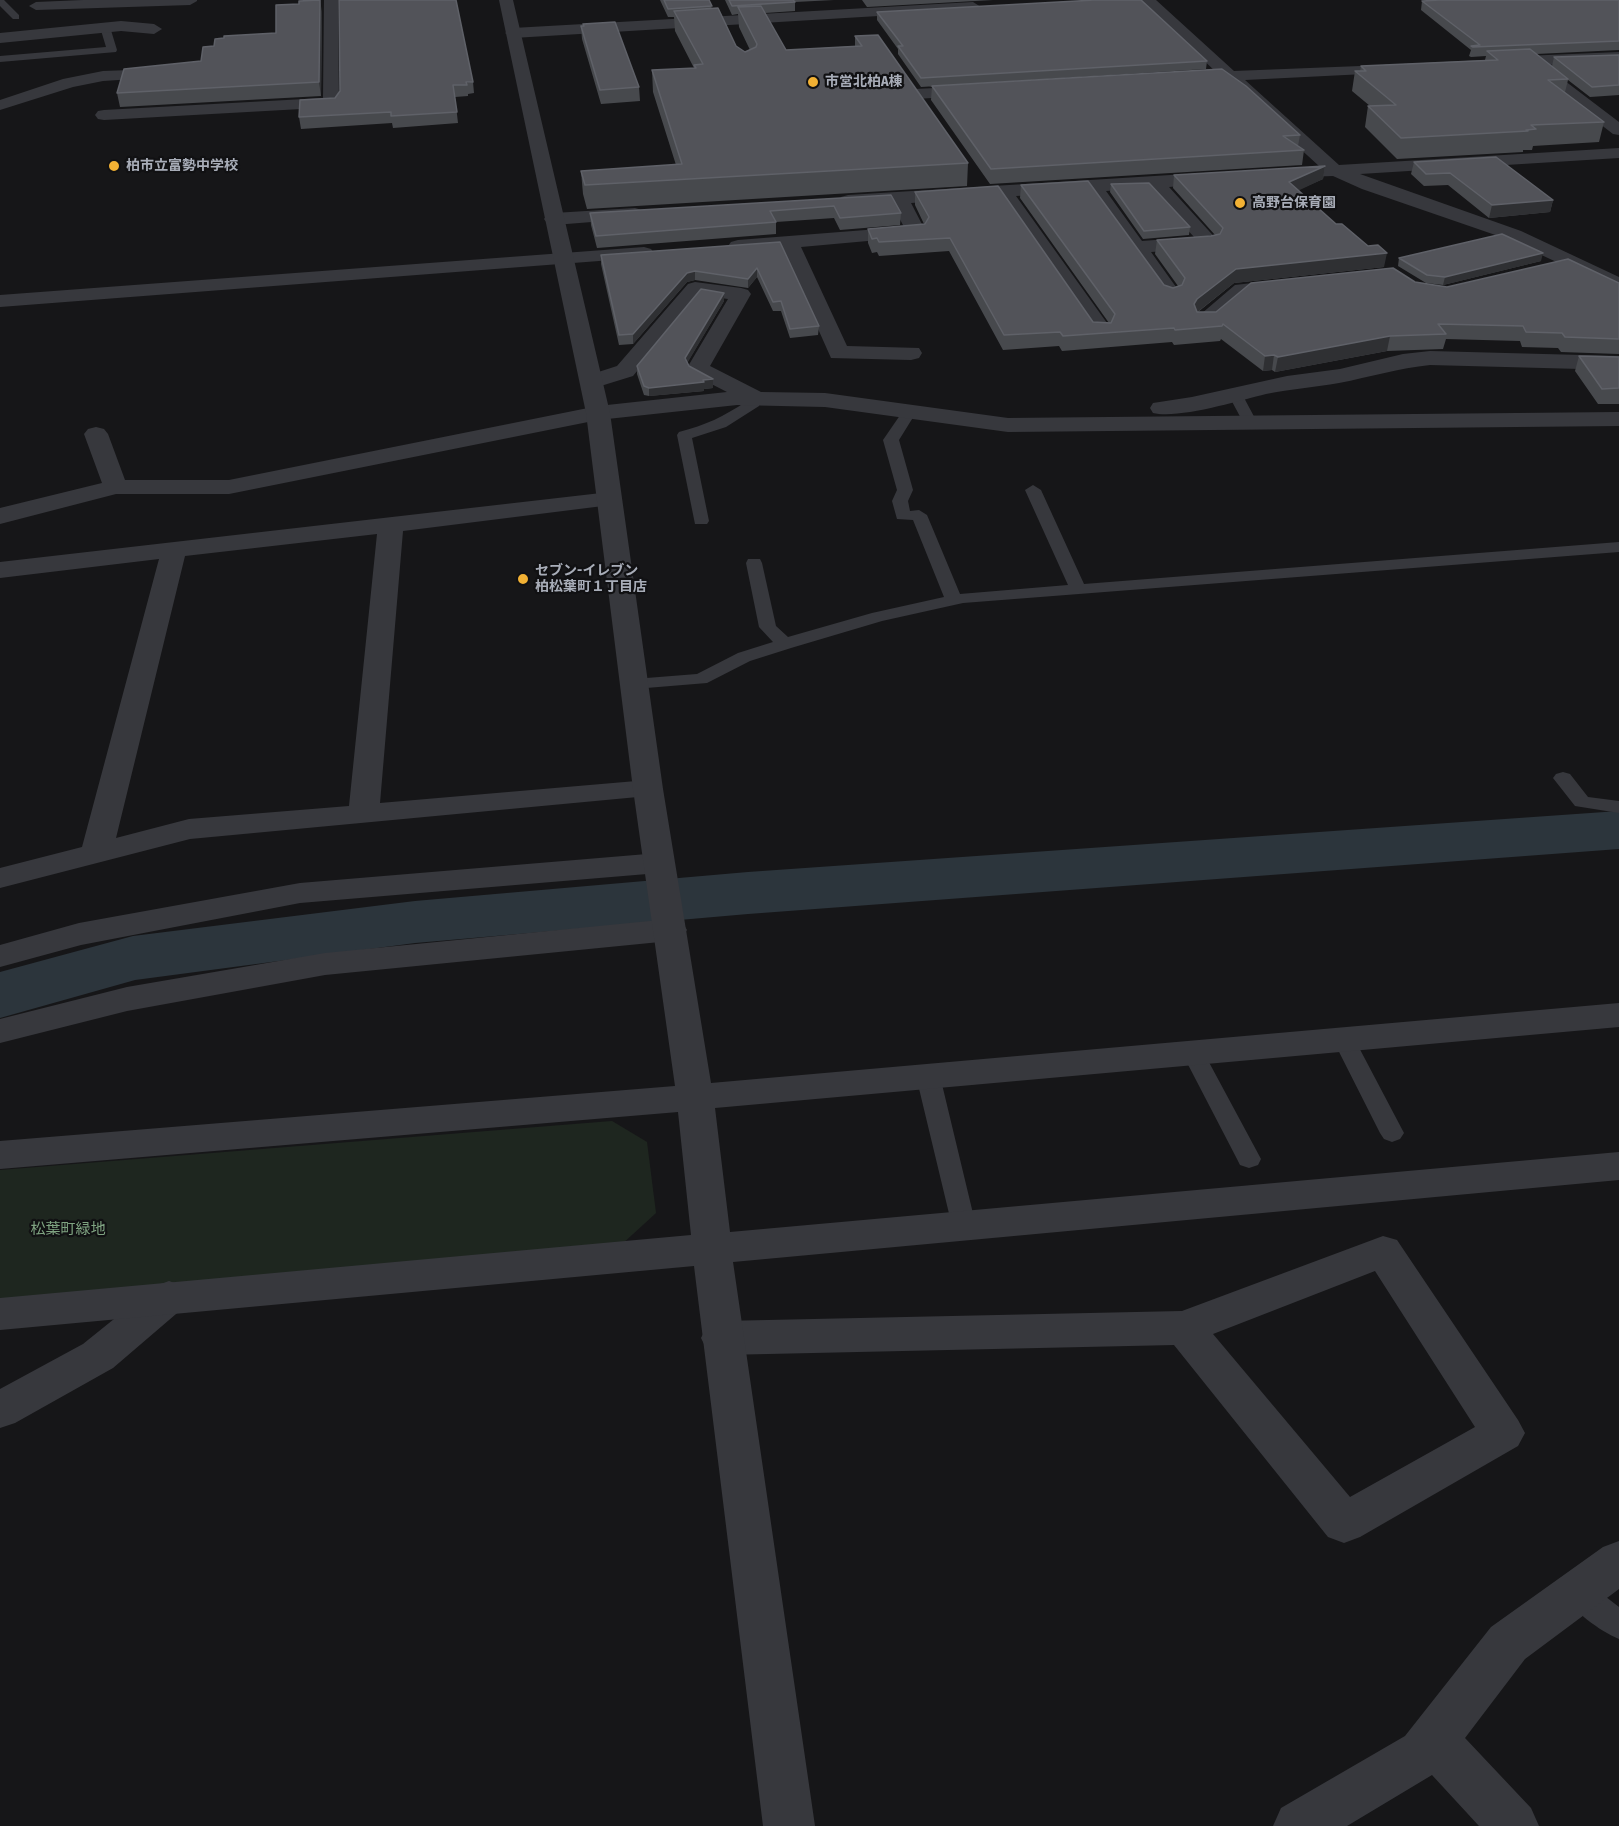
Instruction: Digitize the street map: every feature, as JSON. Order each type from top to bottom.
[{"type":"street","points":[[104,115],[331,104],[331,0]]},
{"type":"street","points":[[506,0],[598,413],[648,789],[695,1097],[714,1249],[722,1338],[789,1826]]},
{"type":"street","points":[[847,0],[872,31]]},
{"type":"street","points":[[1147,0],[1334,170],[1369,185],[1514,235],[1619,285]]},
{"type":"street","points":[[0,25],[42,3],[189,5]]},
{"type":"street","points":[[513,33],[723,16],[859,13],[989,6]]},
{"type":"street","points":[[723,16],[734,39]]},
{"type":"street","points":[[0,38],[105,27],[154,28]]},
{"type":"street","points":[[1488,63],[1619,57]]},
{"type":"street","points":[[1529,61],[1619,130]]},
{"type":"street","points":[[1170,79],[1420,66]]},
{"type":"street","points":[[0,105],[69,83],[103,76],[159,74]]},
{"type":"street","points":[[928,112],[912,90],[987,91]]},
{"type":"street","points":[[1262,175],[1619,153]]},
{"type":"street","points":[[971,175],[994,193],[1101,330]]},
{"type":"street","points":[[833,202],[1238,176]]},
{"type":"street","points":[[1137,247],[1209,242],[1154,182]]},
{"type":"street","points":[[1093,186],[1171,294]]},
{"type":"street","points":[[718,247],[916,232],[899,198]]},
{"type":"street","points":[[554,219],[659,212]]},
{"type":"street","points":[[789,242],[839,353],[912,353]]},
{"type":"street","points":[[0,301],[658,252]]},
{"type":"street","points":[[1536,271],[1571,263]]},
{"type":"street","points":[[1205,320],[1242,289],[1312,282]]},
{"type":"street","points":[[591,382],[625,371],[695,288],[741,294],[698,368],[754,397]]},
{"type":"street","points":[[1109,425],[1115,410],[1192,405],[1287,383],[1340,376],[1403,361],[1430,358],[1619,363]]},
{"type":"street","points":[[0,516],[116,487],[229,487],[598,413],[754,397],[825,400],[1008,425],[1619,419]]},
{"type":"street","points":[[96,434],[116,487]]},
{"type":"street","points":[[0,570],[610,499]]},
{"type":"street","points":[[364,813],[391,524]]},
{"type":"street","points":[[96,853],[174,550]]},
{"type":"street","points":[[0,878],[189,829],[648,789]]},
{"type":"street","points":[[0,956],[79,934],[300,893],[660,870]]},
{"type":"street","points":[[0,1031],[127,999],[325,964],[669,925]]},
{"type":"street","points":[[0,1155],[928,1077],[1619,1015]]},
{"type":"street","points":[[0,1314],[1619,1166]]},
{"type":"street","points":[[722,1338],[1184,1328],[1383,1251],[1503,1433],[1344,1523],[1184,1328]]},
{"type":"street","points":[[0,1410],[98,1356],[169,1298]]},
{"type":"street","points":[[1299,1826],[1423,1753],[1508,1643],[1619,1562]]},
{"type":"street","points":[[1433,1740],[1514,1826]]},
{"type":"lane","points":[[0,2],[16,17]]},
{"type":"lane","points":[[0,59],[112,50],[105,27]]},
{"type":"lane","points":[[1235,394],[1251,424]]},
{"type":"lane","points":[[701,520],[684,435],[724,423],[754,403],[754,397]]},
{"type":"lane","points":[[910,411],[891,440],[905,490],[900,501],[903,516],[919,515],[954,600]]},
{"type":"lane","points":[[1033,490],[1078,589]]},
{"type":"lane","points":[[634,684],[701,679],[744,657],[785,644],[878,617],[954,600],[1619,546]]},
{"type":"lane","points":[[754,563],[768,627],[785,644]]},
{"type":"lane","points":[[1563,778],[1582,802],[1619,807]]},
{"type":"lane","points":[[1344,1040],[1392,1133]]},
{"type":"lane","points":[[1193,1053],[1249,1159]]},
{"type":"lane","points":[[928,1077],[964,1226]]},
{"type":"lane","points":[[1578,1592],[1619,1625]]},
{"type":"green space","name":"松葉町緑地","points":[[612,1121],[647,1142],[656,1213],[621,1245],[0,1302],[0,1170]]},
{"type":"building","points":[[320,0],[319,82],[117,93],[124,69],[201,61],[203,47],[214,46],[215,39],[224,38],[224,36],[276,33],[276,5]]},
{"type":"building","points":[[339,0],[456,0],[473,82],[466,82],[467,85],[453,85],[457,112],[391,116],[391,112],[299,117],[300,100],[335,98],[340,91]]},
{"type":"building","points":[[664,0],[709,0],[712,6],[668,9]]},
{"type":"building","points":[[729,0],[793,0],[795,2],[732,6]]},
{"type":"building","points":[[1095,0],[1141,0],[1207,61],[921,78],[898,46],[903,46],[877,12]]},
{"type":"building","points":[[1619,0],[1619,41],[1473,47],[1471,46],[1480,45],[1422,1]]},
{"type":"building","points":[[761,6],[786,50],[862,46],[855,36],[878,35],[968,163],[585,185],[581,171],[682,164],[652,70],[696,68],[694,65],[703,64],[674,11],[718,8],[736,46],[745,52],[756,47],[757,44],[738,7]]},
{"type":"building","points":[[615,22],[639,87],[600,90],[581,26]]},
{"type":"building","points":[[1530,49],[1568,79],[1548,80],[1604,122],[1531,125],[1536,129],[1526,130],[1528,131],[1401,138],[1368,106],[1396,105],[1355,71],[1366,71],[1361,66],[1498,60],[1487,51]]},
{"type":"building","points":[[1619,55],[1619,85],[1592,87],[1554,57]]},
{"type":"building","points":[[1222,69],[1246,86],[1300,135],[1283,136],[1304,150],[991,169],[932,86]]},
{"type":"building","points":[[1496,157],[1553,200],[1492,205],[1450,173],[1426,174],[1414,162]]},
{"type":"building","points":[[1325,166],[1289,182],[1336,224],[1342,224],[1368,246],[1378,245],[1387,253],[1236,269],[1197,299],[1194,304],[1197,312],[1216,312],[1251,283],[1393,268],[1415,282],[1447,287],[1568,259],[1619,283],[1619,339],[1565,337],[1562,333],[1526,332],[1523,326],[1438,324],[1446,334],[1390,336],[1278,357],[1265,356],[1223,324],[1222,326],[1175,330],[1174,328],[1063,336],[1060,332],[1004,335],[950,238],[879,242],[877,238],[872,239],[868,229],[925,224],[929,217],[915,192],[998,186],[1093,322],[1111,323],[1115,314],[1021,185],[1088,181],[1164,285],[1173,288],[1182,285],[1185,278],[1157,240],[1211,236],[1220,234],[1223,228],[1174,175]]},
{"type":"building","points":[[1149,183],[1190,227],[1144,231],[1111,184]]},
{"type":"building","points":[[891,195],[901,213],[840,218],[834,206],[770,211],[776,222],[596,236],[590,213]]},
{"type":"building","points":[[1502,234],[1543,253],[1445,277],[1427,275],[1399,258]]},
{"type":"building","points":[[780,242],[819,326],[790,329],[781,301],[773,302],[757,268],[748,279],[695,271],[687,273],[633,334],[619,335],[601,255]]},
{"type":"building","points":[[701,289],[724,293],[685,358],[689,366],[713,379],[649,388],[644,386],[637,366]]},
{"type":"building","points":[[1579,356],[1619,357],[1619,388],[1602,389]]},
{"type":"waterway","points":[[0,995],[133,958],[415,922],[748,893],[1619,830]]},
{"type":"place","name":"市営北柏A棟","points":[[813,82]]},
{"type":"place","name":"柏市立富勢中学校","points":[[114,166]]},
{"type":"place","name":"高野台保育園","points":[[1240,203]]},
{"type":"place","name":"セブン-イレブン 柏松葉町１丁目店","points":[[523,579]]}]
